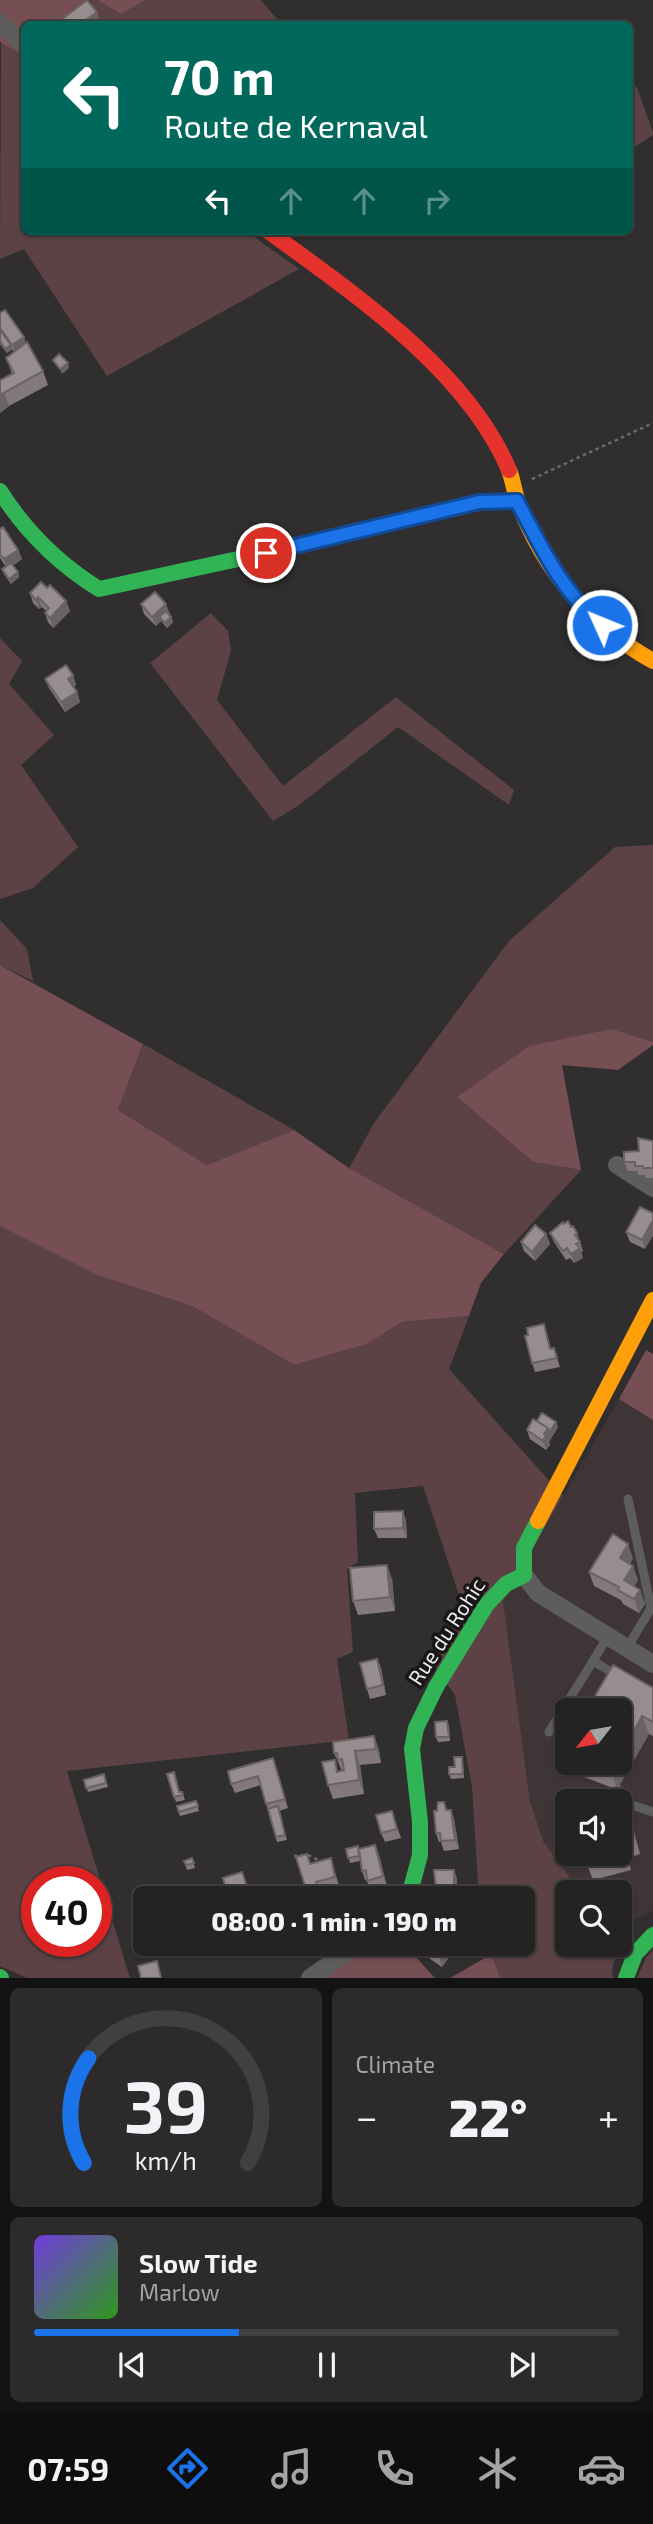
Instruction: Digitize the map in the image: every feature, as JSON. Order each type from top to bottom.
[{"type":"street","points":[[0,23],[21,43]]},
{"type":"street","points":[[273,235],[356,296],[433,364],[481,422],[509,471],[515,494],[551,568],[585,611],[636,653],[653,661]]},
{"type":"street","points":[[0,491],[14,515],[36,542],[74,575],[99,589],[515,494]]},
{"type":"street","points":[[617,1165],[653,1188]]},
{"type":"street","points":[[651,1657],[627,1648],[538,1593],[524,1575],[524,1548],[653,1300]]},
{"type":"street","name":"Rue du Rohic","points":[[412,1886],[419,1865],[421,1833],[412,1742],[436,1687],[486,1607],[500,1588],[517,1576],[524,1575]]},
{"type":"street","points":[[626,1978],[629,1963],[638,1948],[653,1935]]},
{"type":"street","points":[[310,1978],[342,1956]]},
{"type":"lane","points":[[627,1648],[651,1608],[628,1499]]},
{"type":"lane","points":[[550,1732],[608,1636]]},
{"type":"lane","points":[[593,1661],[629,1682]]},
{"type":"lane","points":[[632,1805],[653,1812]]},
{"type":"path","points":[[515,494],[653,423]]},
{"type":"path","points":[[294,1856],[308,1855],[318,1860]]},
{"type":"shaded area","points":[[0,0],[90,0],[63,21],[21,21],[21,54],[0,42]]},
{"type":"shaded area","points":[[91,0],[97,0],[121,14],[146,0],[261,0],[278,21],[63,21]]},
{"type":"shaded area","points":[[97,0],[146,0],[121,14]]},
{"type":"shaded area","points":[[1,41],[21,54],[21,235],[252,235],[299,269],[107,376],[24,249],[0,259]]},
{"type":"shaded area","points":[[633,83],[637,88],[653,135],[633,148]]},
{"type":"shaded area","points":[[211,613],[228,631],[231,651],[217,700],[283,786],[396,697],[514,790],[509,805],[398,727],[298,806],[273,821],[150,663]]},
{"type":"shaded area","points":[[0,638],[22,661],[9,684],[54,735],[21,765],[78,847],[33,888],[0,899]]},
{"type":"shaded area","points":[[653,845],[653,1042],[612,1029],[457,1097],[533,1162],[581,1170],[504,1254],[349,1168],[374,1123],[509,941],[615,847]]},
{"type":"shaded area","points":[[0,920],[27,949],[33,981],[0,965]]},
{"type":"shaded area","points":[[0,965],[143,1044],[118,1110],[207,1165],[294,1130],[349,1168],[504,1254],[481,1283],[469,1316],[402,1322],[367,1344],[294,1365],[192,1306],[97,1275],[0,1226]]},
{"type":"shaded area","points":[[612,1029],[653,1042],[653,1045],[618,1070],[562,1065],[581,1170],[533,1162],[457,1097],[529,1046]]},
{"type":"shaded area","points":[[143,1044],[294,1130],[207,1165],[118,1110]]},
{"type":"shaded area","points":[[0,1226],[97,1275],[192,1306],[294,1365],[367,1344],[402,1322],[469,1316],[449,1369],[563,1496],[503,1601],[530,1801],[543,1841],[555,1857],[555,1866],[561,1866],[572,1880],[555,1880],[555,1957],[616,1957],[613,1978],[500,1978],[492,1956],[535,1956],[535,1886],[478,1886],[472,1787],[455,1695],[432,1663],[464,1610],[423,1486],[355,1493],[358,1562],[347,1569],[353,1652],[337,1659],[349,1740],[67,1771],[96,1866],[21,1866],[21,1957],[112,1957],[112,1919],[130,1978],[27,1978],[0,1966]]},
{"type":"shaded area","points":[[646,1350],[653,1354],[653,1420],[619,1399]]},
{"type":"shaded area","points":[[619,1399],[653,1420],[653,1911],[632,1919],[632,1880],[572,1880],[561,1866],[632,1866],[632,1789],[555,1789],[555,1857],[543,1841],[530,1801],[503,1601]]},
{"type":"shaded area","points":[[653,1950],[653,1978],[637,1978],[647,1956]]},
{"type":"shaded area","points":[[354,1956],[415,1956],[435,1978],[321,1978]]},
{"type":"shaded area","points":[[492,1956],[500,1978],[450,1978]]},
{"type":"building","points":[[87,0],[97,12],[84,21],[61,20]]},
{"type":"building","points":[[5,310],[24,337],[12,345],[0,328],[0,313]]},
{"type":"building","points":[[0,330],[11,345],[5,349],[0,341]]},
{"type":"building","points":[[27,342],[43,371],[0,395],[0,380],[14,373],[6,358]]},
{"type":"building","points":[[59,354],[68,363],[60,369],[53,360]]},
{"type":"building","points":[[3,527],[18,550],[4,559],[0,554],[0,529]]},
{"type":"building","points":[[11,563],[18,572],[9,579],[2,569]]},
{"type":"building","points":[[41,582],[47,588],[50,585],[66,601],[50,618],[45,613],[49,608],[30,593]]},
{"type":"building","points":[[155,592],[166,604],[152,617],[141,604]]},
{"type":"building","points":[[166,611],[171,617],[165,623],[159,617]]},
{"type":"building","points":[[66,665],[73,675],[68,679],[77,692],[61,702],[45,679]]},
{"type":"building","points":[[638,1138],[653,1141],[653,1168],[635,1166],[635,1162],[624,1162],[624,1152],[639,1151]]},
{"type":"building","points":[[640,1207],[653,1213],[653,1220],[642,1240],[626,1232]]},
{"type":"building","points":[[568,1221],[580,1242],[576,1244],[580,1248],[571,1254],[567,1248],[563,1251],[550,1233]]},
{"type":"building","points":[[535,1225],[546,1234],[532,1252],[521,1242]]},
{"type":"building","points":[[544,1324],[550,1349],[554,1348],[557,1358],[532,1363],[525,1336],[528,1335],[527,1328]]},
{"type":"building","points":[[542,1413],[556,1422],[549,1433],[548,1428],[537,1421]]},
{"type":"building","points":[[533,1419],[548,1428],[543,1441],[527,1430]]},
{"type":"building","points":[[403,1511],[403,1528],[374,1529],[374,1512]]},
{"type":"building","points":[[613,1534],[628,1544],[620,1558],[633,1566],[624,1580],[640,1590],[634,1599],[618,1590],[619,1587],[589,1572]]},
{"type":"building","points":[[387,1565],[390,1597],[353,1601],[350,1568]]},
{"type":"building","points":[[377,1659],[383,1685],[367,1689],[360,1663]]},
{"type":"building","points":[[613,1665],[653,1688],[653,1722],[642,1716],[632,1734],[632,1698],[594,1698]]},
{"type":"building","points":[[447,1721],[449,1737],[436,1737],[435,1722]]},
{"type":"building","points":[[374,1736],[376,1749],[355,1751],[359,1780],[328,1785],[322,1762],[335,1760],[337,1772],[344,1770],[342,1759],[338,1760],[337,1753],[334,1753],[333,1742]]},
{"type":"building","points":[[454,1757],[462,1757],[463,1774],[449,1774],[449,1767],[455,1767]]},
{"type":"building","points":[[273,1758],[285,1799],[266,1804],[258,1776],[231,1784],[228,1771]]},
{"type":"building","points":[[174,1772],[179,1792],[183,1795],[174,1797],[167,1774]]},
{"type":"building","points":[[104,1774],[106,1783],[86,1788],[84,1780]]},
{"type":"building","points":[[196,1801],[198,1806],[179,1812],[177,1806]]},
{"type":"building","points":[[438,1802],[444,1802],[446,1810],[451,1810],[455,1840],[441,1841],[440,1833],[436,1833],[434,1811],[437,1811]]},
{"type":"building","points":[[278,1806],[285,1835],[276,1837],[268,1809]]},
{"type":"building","points":[[392,1811],[397,1829],[381,1833],[376,1815]]},
{"type":"building","points":[[375,1845],[383,1876],[367,1881],[366,1870],[362,1871],[359,1849]]},
{"type":"building","points":[[358,1846],[359,1856],[348,1858],[346,1849]]},
{"type":"building","points":[[307,1854],[310,1864],[331,1858],[335,1877],[316,1882],[317,1886],[305,1886],[296,1857]]},
{"type":"building","points":[[192,1858],[194,1863],[186,1865],[184,1861]]},
{"type":"building","points":[[434,1870],[454,1870],[454,1886],[436,1886]]},
{"type":"building","points":[[242,1872],[247,1886],[225,1886],[223,1878]]},
{"type":"building","points":[[157,1961],[161,1978],[141,1978],[138,1966]]},
{"type":"traffic: fast","points":[[0,491],[43,546],[99,589],[409,519]]},
{"type":"traffic: fast","points":[[411,1886],[420,1855],[420,1822],[412,1749],[416,1728],[436,1687],[487,1604],[506,1584],[524,1575],[524,1548],[538,1521]]},
{"type":"traffic: fast","points":[[626,1978],[635,1954],[653,1935]]},
{"type":"traffic: slow","points":[[509,470],[528,527],[555,573],[571,594],[609,631],[653,661]]},
{"type":"traffic: slow","points":[[538,1521],[653,1300]]},
{"type":"traffic: jam","points":[[274,235],[371,307],[437,367],[466,399],[490,434],[509,470]]},
{"type":"traffic: jam","points":[[409,519],[479,502],[517,501]]},
{"type":"route","points":[[266,553],[479,502],[517,501],[551,568],[585,611],[602,625]]}]
